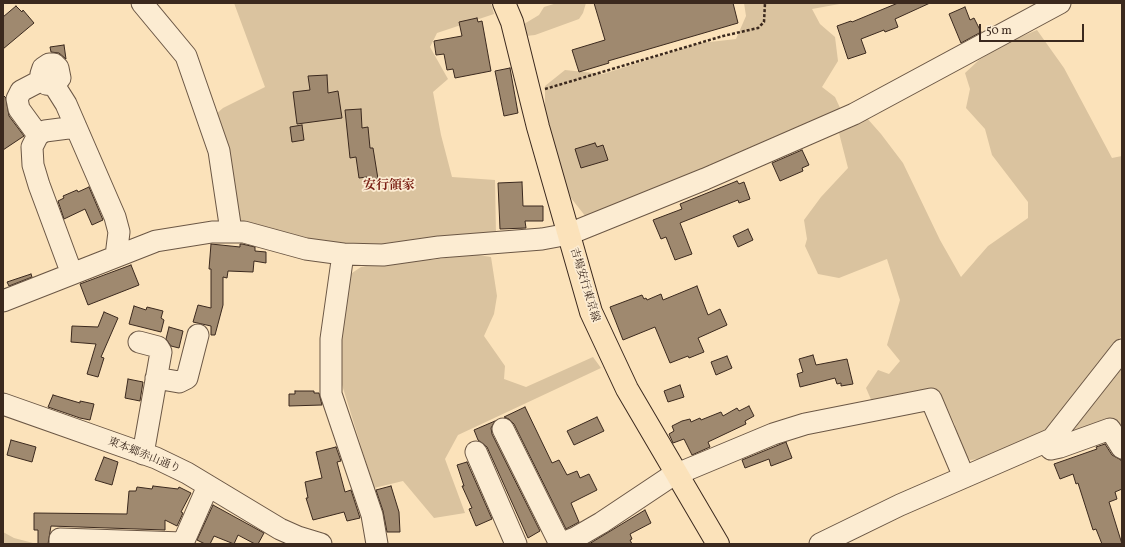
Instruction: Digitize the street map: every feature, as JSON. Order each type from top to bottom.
[{"type":"main road","name":"吉場安行東京線","points":[[504,3],[512,22],[530,93],[591,312],[607,350],[627,389],[718,544]]},
{"type":"street","points":[[142,3],[186,56],[219,151],[231,231]]},
{"type":"street","points":[[3,301],[140,247],[177,236],[231,231],[244,232],[306,249],[343,254],[383,255],[439,247],[542,239],[569,234],[705,179],[854,114],[1060,3]]},
{"type":"street","points":[[38,135],[19,109],[17,99],[21,92],[48,82],[66,104],[115,217],[119,232],[116,256]]},
{"type":"street","points":[[72,274],[47,211],[33,165],[32,147],[38,135],[45,131],[76,128]]},
{"type":"street","points":[[119,232],[140,247]]},
{"type":"street","points":[[343,254],[331,339],[331,394],[372,515],[377,544]]},
{"type":"street","points":[[156,378],[179,382],[186,378],[198,335]]},
{"type":"street","points":[[139,342],[158,348],[161,352],[143,454]]},
{"type":"street","points":[[820,544],[900,504],[1045,443],[1059,432],[1122,350]]},
{"type":"street","points":[[503,429],[560,544],[575,538],[677,473],[773,434],[805,424],[931,399],[964,477]]},
{"type":"street","name":"東本郷赤山通り","points":[[3,404],[143,454],[186,473],[208,486],[279,536],[298,537],[321,544]]},
{"type":"street","points":[[1045,443],[1051,449],[1110,429],[1122,448]]},
{"type":"street","points":[[476,452],[516,544]]},
{"type":"street","points":[[60,544],[60,539],[110,542],[183,543],[208,486]]},
{"type":"path","points":[[530,93],[723,36],[758,28],[764,22],[765,3]]},
{"type":"shaded area","points":[[234,3],[491,3],[494,14],[437,33],[430,47],[448,79],[433,92],[441,135],[452,177],[495,180],[496,235],[373,250],[321,241],[289,233],[243,226],[234,207],[215,115],[223,108],[265,87]]},
{"type":"shaded area","points":[[557,3],[586,3],[583,13],[579,19],[535,35],[526,36],[524,24],[539,15],[544,7]]},
{"type":"shaded area","points":[[744,3],[845,3],[812,9],[820,24],[835,37],[838,61],[822,87],[835,97],[841,110],[819,121],[586,217],[571,198],[554,154],[545,115],[545,86],[565,70],[603,74],[701,43],[736,39],[746,16]]},
{"type":"shaded area","points":[[1037,30],[1064,68],[1112,158],[1122,156],[1122,335],[1057,422],[1033,440],[988,458],[970,460],[956,443],[955,425],[940,392],[873,404],[866,388],[878,370],[889,374],[900,361],[887,345],[900,300],[887,259],[839,278],[818,274],[805,246],[807,239],[804,220],[821,197],[848,168],[839,133],[866,117],[903,163],[940,240],[961,277],[988,246],[1028,218],[1028,202],[992,155],[985,129],[966,108],[970,89],[965,73],[979,60],[1006,43]]},
{"type":"shaded area","points":[[472,254],[491,257],[497,296],[494,314],[484,336],[505,366],[504,379],[526,387],[593,357],[601,368],[458,435],[445,459],[465,513],[434,518],[403,481],[374,488],[334,359],[349,275],[361,267],[396,260],[432,260]]},
{"type":"shaded area","points":[[1122,367],[1122,437],[1071,434],[1078,418]]},
{"type":"shaded area","points":[[3,532],[14,538],[33,544],[3,544]]},
{"type":"building","points":[[594,3],[733,3],[738,23],[608,61],[609,63],[579,72],[572,50],[605,40]]},
{"type":"building","points":[[898,3],[930,3],[895,19],[898,27],[885,32],[884,30],[861,39],[866,53],[848,59],[837,26],[851,21],[852,22]]},
{"type":"building","points":[[16,6],[22,12],[23,10],[34,23],[3,49],[3,17]]},
{"type":"building","points":[[965,7],[970,20],[974,18],[981,32],[961,43],[949,14]]},
{"type":"building","points":[[477,18],[478,22],[482,21],[491,71],[455,78],[453,69],[447,70],[444,54],[436,55],[434,41],[462,36],[459,22]]},
{"type":"building","points":[[64,45],[66,59],[59,53],[51,52],[50,47]]},
{"type":"building","points":[[510,68],[518,113],[504,116],[495,71]]},
{"type":"building","points":[[327,75],[328,93],[338,91],[342,118],[297,124],[293,92],[310,90],[308,76]]},
{"type":"building","points":[[3,95],[6,98],[9,116],[24,136],[3,150]]},
{"type":"building","points":[[361,109],[362,128],[368,127],[370,148],[373,148],[378,179],[367,181],[367,177],[359,178],[356,157],[350,158],[345,110]]},
{"type":"building","points":[[302,125],[304,140],[292,142],[290,127]]},
{"type":"building","points":[[595,143],[597,147],[603,145],[608,160],[581,168],[575,149]]},
{"type":"building","points":[[802,150],[809,165],[802,168],[803,171],[780,181],[772,163]]},
{"type":"building","points":[[737,181],[739,184],[744,182],[750,199],[739,203],[738,200],[680,223],[692,254],[675,260],[666,237],[661,239],[653,220],[682,209],[680,204]]},
{"type":"building","points":[[522,182],[523,206],[543,206],[543,221],[525,221],[526,228],[500,229],[498,183]]},
{"type":"building","points":[[89,187],[103,220],[92,225],[85,209],[64,219],[58,201],[64,198],[63,196]]},
{"type":"building","points":[[748,229],[753,240],[738,247],[733,236]]},
{"type":"building","points":[[211,244],[240,247],[240,244],[242,244],[255,247],[255,251],[266,252],[266,263],[254,261],[253,272],[228,271],[227,278],[223,277],[223,305],[215,335],[211,335],[211,326],[193,322],[198,305],[211,308],[211,269],[209,269]]},
{"type":"building","points":[[131,265],[139,285],[88,305],[80,284]]},
{"type":"building","points":[[31,274],[32,277],[9,286],[7,282]]},
{"type":"building","points":[[697,286],[708,315],[720,309],[727,325],[698,338],[704,352],[670,363],[655,327],[623,340],[610,307],[642,295],[644,299],[646,298],[647,300],[661,294],[663,300]]},
{"type":"building","points":[[134,306],[146,310],[147,307],[163,311],[161,318],[164,320],[161,332],[129,324]]},
{"type":"building","points":[[104,312],[118,318],[101,357],[104,358],[98,377],[87,374],[96,344],[71,342],[72,326],[98,327]]},
{"type":"building","points":[[169,327],[183,331],[179,348],[171,346],[166,339]]},
{"type":"building","points":[[813,355],[816,365],[847,359],[853,384],[841,386],[841,383],[837,384],[835,378],[800,387],[797,374],[803,372],[799,359]]},
{"type":"building","points":[[727,356],[732,368],[716,375],[711,362]]},
{"type":"building","points":[[128,379],[143,382],[140,401],[125,398]]},
{"type":"building","points":[[680,385],[684,397],[668,402],[664,391]]},
{"type":"building","points":[[295,391],[314,391],[314,393],[319,393],[322,405],[289,406],[289,394],[295,394]]},
{"type":"building","points":[[53,395],[80,403],[80,401],[94,404],[90,420],[48,407]]},
{"type":"building","points":[[749,406],[754,416],[745,421],[746,424],[708,442],[710,447],[692,455],[684,439],[673,443],[669,434],[674,431],[672,426],[682,421],[690,419],[691,422],[700,418],[701,420],[721,412],[723,416],[737,408],[739,411]]},
{"type":"building","points":[[525,407],[552,463],[559,460],[567,475],[577,471],[580,478],[589,474],[597,490],[571,503],[579,522],[566,529],[514,424],[509,419],[504,417]]},
{"type":"building","points":[[597,417],[604,431],[574,445],[567,431]]},
{"type":"building","points":[[495,421],[491,428],[492,434],[540,531],[528,538],[487,447],[478,440],[474,430]]},
{"type":"building","points":[[11,440],[36,447],[32,462],[7,455]]},
{"type":"building","points":[[786,442],[792,458],[771,466],[769,459],[745,468],[742,460]]},
{"type":"building","points":[[1105,444],[1112,455],[1121,460],[1122,463],[1122,489],[1115,492],[1117,499],[1109,502],[1122,544],[1102,544],[1096,529],[1093,530],[1078,483],[1076,484],[1073,474],[1060,479],[1054,464],[1097,449],[1096,447]]},
{"type":"building","points":[[336,447],[341,461],[337,462],[345,492],[351,490],[360,518],[347,521],[344,512],[313,520],[306,498],[308,498],[305,482],[322,478],[316,452]]},
{"type":"building","points":[[104,457],[118,462],[112,485],[95,480]]},
{"type":"building","points":[[467,462],[492,519],[476,526],[469,509],[472,508],[462,486],[464,486],[457,465]]},
{"type":"building","points":[[153,486],[178,489],[179,487],[191,493],[181,512],[183,513],[177,526],[165,520],[165,530],[51,526],[48,544],[38,544],[38,530],[34,530],[34,513],[127,514],[129,491],[136,491],[137,487],[152,489]]},
{"type":"building","points":[[391,486],[399,512],[400,532],[387,532],[383,511],[376,490]]},
{"type":"building","points":[[213,505],[264,533],[258,544],[255,544],[238,535],[234,544],[214,536],[210,544],[205,544],[197,540]]},
{"type":"building","points":[[645,510],[651,523],[630,534],[632,544],[589,544]]},
{"type":"district","name":"安行領家","points":[[389,187]]}]
